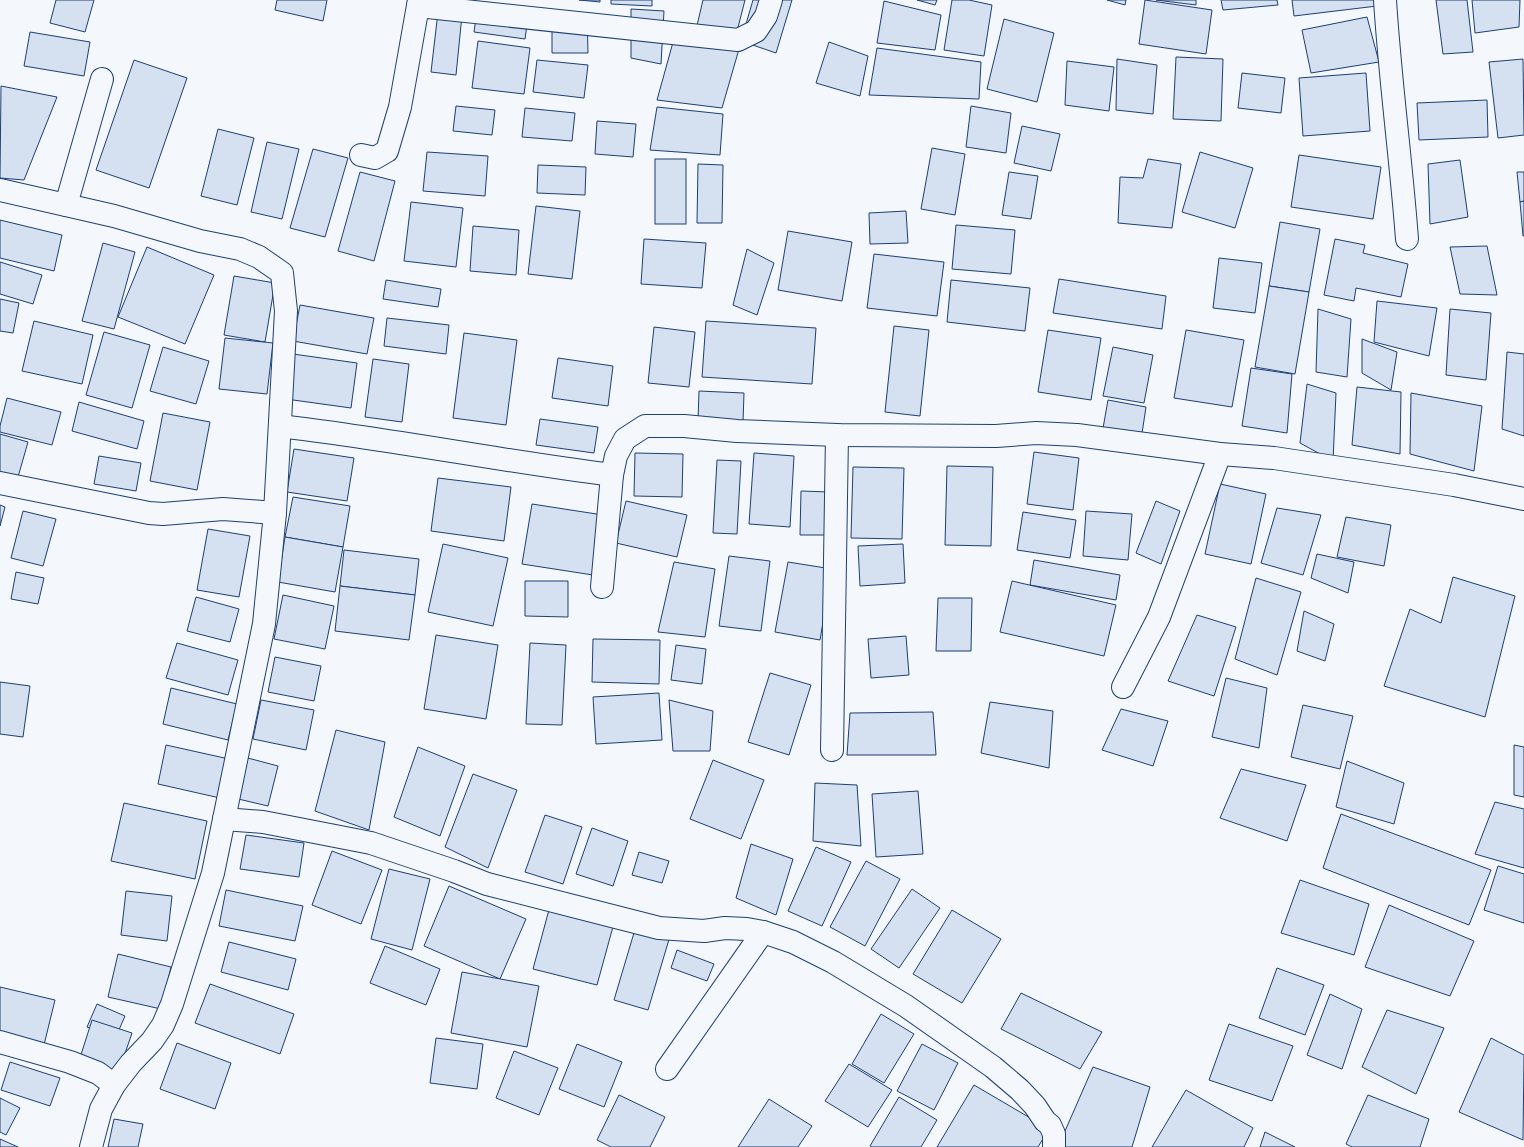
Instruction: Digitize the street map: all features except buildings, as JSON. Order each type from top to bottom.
[{"type":"street","points":[[361,155],[375,158],[387,152],[400,107],[419,3],[738,40],[756,31],[766,16],[771,0]]},
{"type":"street","points":[[1385,0],[1388,47],[1401,163],[1407,239]]},
{"type":"street","points":[[66,206],[102,79]]},
{"type":"street","points":[[0,190],[114,216],[200,241],[240,249],[260,257],[282,273],[286,311],[275,513],[264,624],[213,873],[172,1004],[152,1041],[131,1063],[114,1085],[101,1109],[91,1147]]},
{"type":"street","points":[[280,426],[321,431],[539,466],[612,475]]},
{"type":"street","points":[[602,587],[612,475],[616,456],[625,439],[645,426],[684,426],[737,431],[837,435],[996,436],[1036,433],[1077,435],[1220,454],[1282,459],[1454,485],[1524,499]]},
{"type":"street","points":[[832,750],[837,435]]},
{"type":"street","points":[[1123,687],[1159,617],[1220,454]]},
{"type":"street","points":[[0,483],[149,513],[163,514],[223,509],[275,513]]},
{"type":"street","points":[[224,819],[263,822],[370,843],[454,871],[487,884],[659,928],[704,931],[725,928],[747,929],[763,932],[793,942],[833,962],[906,1006],[993,1067],[1030,1101],[1045,1121],[1050,1125],[1054,1134],[1054,1147]]},
{"type":"street","points":[[667,1069],[763,932]]},
{"type":"street","points":[[0,1042],[70,1062],[98,1073],[114,1085]]}]
